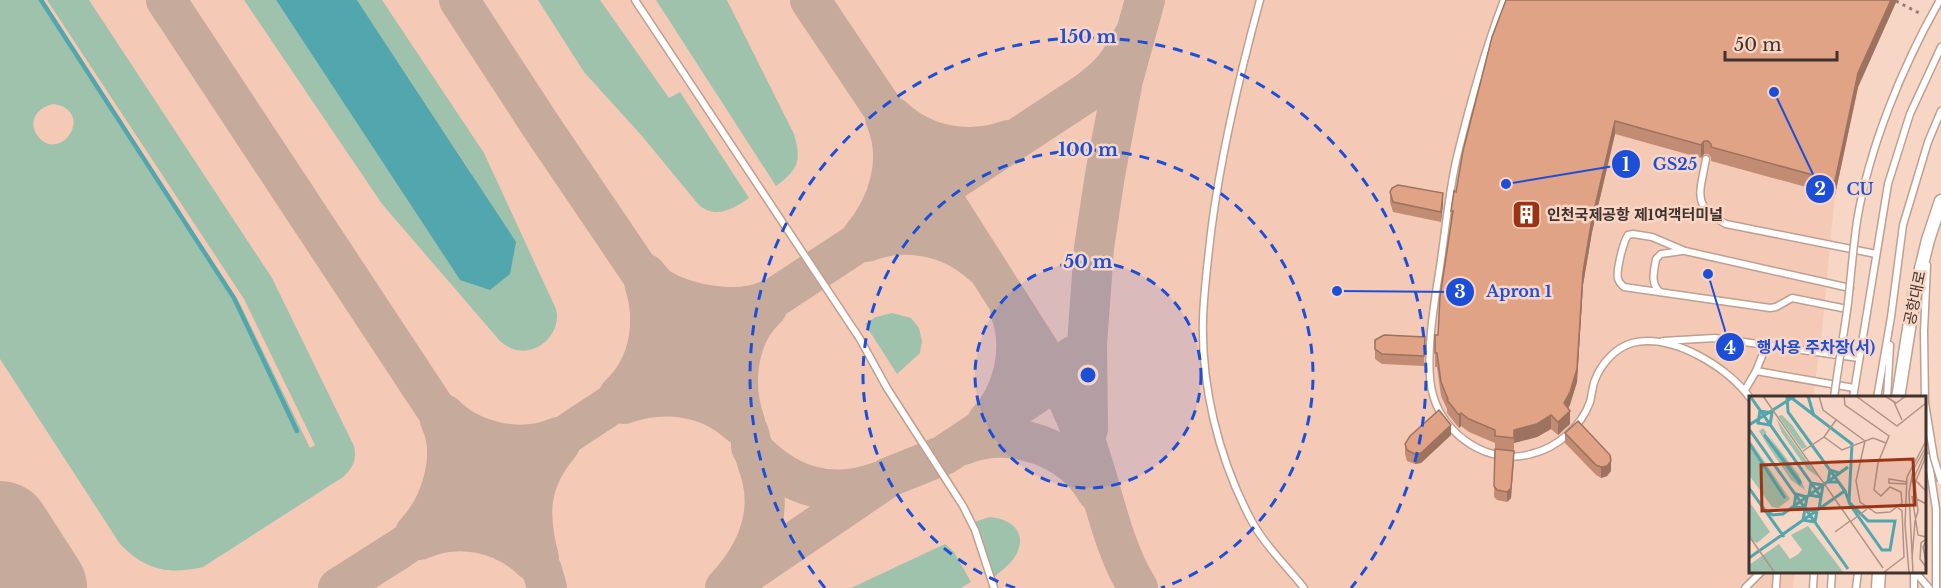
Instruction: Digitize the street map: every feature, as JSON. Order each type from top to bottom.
[{"type":"street","name":"공항대로","points":[[1898,396],[1914,297],[1928,240],[1941,201]]},
{"type":"street","points":[[1878,588],[1879,573]]},
{"type":"lane","points":[[634,0],[860,339],[887,388],[963,506],[975,530],[994,588]]},
{"type":"lane","points":[[1260,0],[1238,83],[1218,177],[1204,294],[1204,351],[1220,448],[1249,516],[1264,541],[1304,588]]},
{"type":"lane","points":[[1504,0],[1490,35],[1456,162],[1433,310],[1430,371],[1432,395],[1441,415],[1458,435],[1471,446],[1509,457],[1531,455],[1556,445],[1581,421],[1590,402],[1594,381],[1603,364],[1614,352],[1632,343],[1715,338],[1859,358]]},
{"type":"lane","points":[[1834,396],[1857,220],[1873,152],[1901,80],[1940,0]]},
{"type":"lane","points":[[1853,396],[1888,184],[1910,114],[1941,47]]},
{"type":"lane","points":[[1877,396],[1903,225],[1928,142],[1941,111]]},
{"type":"lane","points":[[1706,159],[1700,192],[1702,205],[1711,216],[1726,224],[1876,254]]},
{"type":"lane","points":[[1847,309],[1792,297],[1770,308],[1624,287],[1619,282],[1618,275],[1624,241],[1628,235],[1633,234],[1652,237],[1685,251],[1850,288]]},
{"type":"lane","points":[[1925,396],[1924,331],[1928,240]]},
{"type":"lane","points":[[1660,292],[1655,287],[1653,279],[1658,256],[1685,251]]},
{"type":"lane","points":[[1887,396],[1891,317]]},
{"type":"lane","points":[[1656,342],[1679,347],[1707,360],[1734,378],[1749,396]]},
{"type":"lane","points":[[1745,390],[1766,346]]},
{"type":"lane","points":[[1756,371],[1854,388]]},
{"type":"lane","points":[[1926,409],[1934,458],[1941,481]]},
{"type":"lane","points":[[1929,457],[1936,508],[1936,588]]},
{"type":"lane","points":[[1745,588],[1760,573]]},
{"type":"lane","points":[[1776,588],[1777,573]]},
{"type":"lane","points":[[1813,588],[1814,573]]},
{"type":"lane","points":[[1831,588],[1832,573]]},
{"type":"lane","points":[[1856,588],[1858,573]]},
{"type":"lane","points":[[1914,588],[1915,573]]},
{"type":"lane","points":[[1916,573],[1929,588]]},
{"type":"path","points":[[1896,1],[1923,15]]},
{"type":"shaded area","points":[[0,0],[1897,0],[1859,87],[1835,194],[1822,331],[1813,396],[1749,396],[1749,573],[1795,573],[1793,588],[0,588]]},
{"type":"green space","points":[[0,0],[40,0],[239,302],[310,448],[315,445],[244,299],[47,0],[89,0],[272,278],[354,446],[352,467],[343,477],[203,567],[168,570],[148,565],[129,553],[120,544],[0,359]],"holes":[[[54,104],[67,109],[73,117],[70,134],[63,141],[55,144],[46,143],[34,130],[36,115],[39,111]]]},
{"type":"green space","points":[[244,0],[276,0],[460,280],[471,173],[357,0],[382,0],[484,153],[556,309],[556,325],[547,340],[534,349],[526,351],[512,349],[500,341],[382,204]]},
{"type":"green space","points":[[538,0],[600,0],[669,98],[680,92],[749,198],[737,206],[717,212],[704,209],[698,204],[642,136],[584,72]]},
{"type":"green space","points":[[656,0],[727,0],[794,134],[798,152],[796,164],[789,175],[776,186]]},
{"type":"green space","points":[[892,313],[911,318],[919,328],[922,341],[920,353],[897,374],[865,324],[876,317]]},
{"type":"green space","points":[[990,517],[1011,524],[1019,533],[1020,540],[1014,558],[993,578],[984,545],[974,522]]},
{"type":"green space","points":[[945,544],[954,552],[971,582],[961,588],[851,588]]},
{"type":"water","points":[[276,0],[357,0],[516,242],[510,274],[490,290],[460,280]]},
{"type":"building","name":"인천국제공항 제1여객터미널","points":[[1506,0],[1891,0],[1858,73],[1835,181],[1711,147],[1708,141],[1704,141],[1701,145],[1615,121],[1592,219],[1583,272],[1577,369],[1564,403],[1570,411],[1558,422],[1551,415],[1537,424],[1514,430],[1514,438],[1495,436],[1495,430],[1461,413],[1459,415],[1447,400],[1441,382],[1437,353],[1435,353],[1435,335],[1438,335],[1440,297],[1454,191],[1456,192],[1463,151],[1492,37]]},
{"type":"building","points":[[1398,185],[1443,193],[1441,212],[1393,202],[1390,192]]},
{"type":"building","points":[[1384,335],[1425,337],[1424,356],[1382,354],[1375,349],[1375,340]]},
{"type":"building","points":[[1439,410],[1451,425],[1421,453],[1415,454],[1407,450],[1405,444],[1410,436]]},
{"type":"building","points":[[1578,421],[1610,455],[1611,461],[1607,466],[1596,465],[1565,433]]},
{"type":"building","points":[[1495,449],[1514,451],[1511,488],[1507,492],[1497,490],[1494,486]]},
{"type":"waterway","points":[[41,0],[234,298],[297,431]]},
{"type":"taxiway","points":[[166,0],[542,570],[547,588]]},
{"type":"taxiway","points":[[459,0],[541,126],[749,433],[762,478],[764,494],[762,524],[752,551],[725,588]]},
{"type":"taxiway","points":[[810,0],[938,191],[1057,378],[1083,435],[1118,546],[1138,588]]},
{"type":"taxiway","points":[[1088,429],[1087,344],[1094,248],[1123,80],[1145,0]]},
{"type":"taxiway","points":[[338,588],[398,550],[576,428],[1086,93],[1114,68],[1133,37]]},
{"type":"taxiway","points":[[893,117],[919,135],[948,145],[978,147],[1009,140]]},
{"type":"taxiway","points":[[861,238],[879,211],[890,181],[893,149],[885,118]]},
{"type":"taxiway","points":[[867,242],[897,235],[927,237],[956,247],[981,264]]},
{"type":"taxiway","points":[[646,274],[659,288],[698,303],[728,307],[756,304],[768,300]]},
{"type":"taxiway","points":[[619,395],[638,371],[648,343],[650,312],[644,282]]},
{"type":"taxiway","points":[[745,422],[739,393],[740,362],[749,332],[767,308]]},
{"type":"taxiway","points":[[987,422],[1004,398],[1014,370],[1016,340],[1010,311]]},
{"type":"taxiway","points":[[739,579],[889,477],[944,455],[1049,385],[1073,356]]},
{"type":"taxiway","points":[[624,404],[654,397],[684,398],[713,407],[727,414],[739,424]]},
{"type":"taxiway","points":[[444,414],[469,432],[498,442],[529,444],[558,437]]},
{"type":"taxiway","points":[[415,533],[432,509],[444,479],[447,449],[440,420]]},
{"type":"taxiway","points":[[963,445],[1001,438],[1039,445],[1056,452],[1072,463],[1086,476],[1097,492]]},
{"type":"taxiway","points":[[539,558],[533,526],[533,498],[542,471],[560,444]]},
{"type":"taxiway","points":[[751,447],[779,471],[809,486],[842,489],[878,482]]},
{"type":"taxiway","points":[[420,540],[450,532],[480,533],[508,543],[533,561]]},
{"type":"runway","points":[[0,532],[36,588]]},
{"type":"place","name":"CU","points":[[1774,92]]},
{"type":"place","name":"GS25","points":[[1506,184]]},
{"type":"place","name":"인천국제공항 제1여객터미널","points":[[1526,215]]},
{"type":"place","name":"행사용 주차장(서)","points":[[1708,274]]},
{"type":"place","name":"Apron 1","points":[[1337,291]]}]
